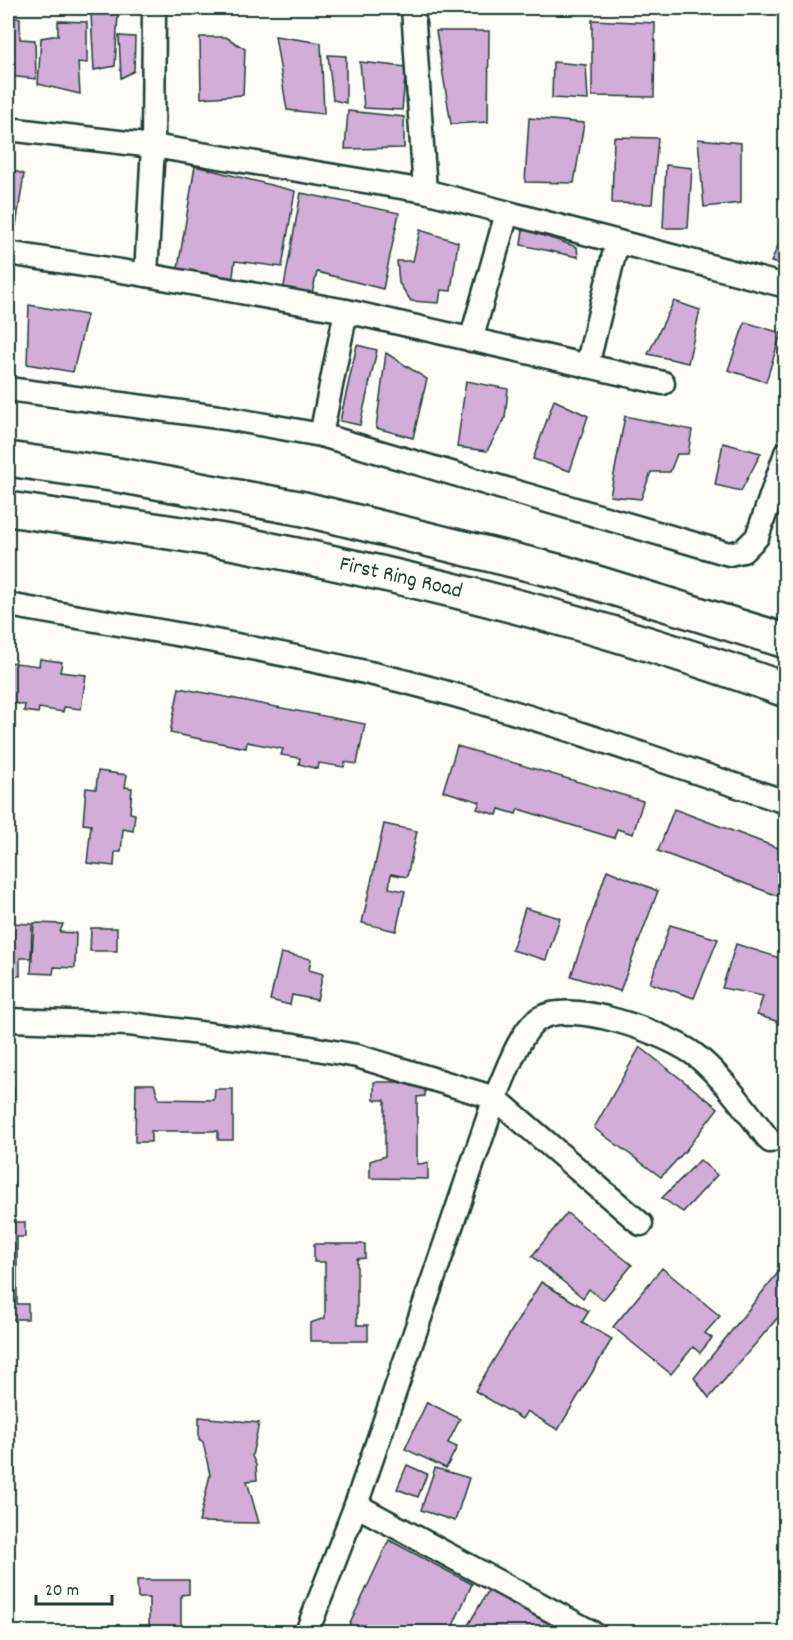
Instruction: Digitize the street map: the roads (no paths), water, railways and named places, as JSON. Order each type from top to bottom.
[{"type":"main road","name":"First Ring Road","points":[[8,459],[118,475],[304,509],[561,573],[786,640]]},
{"type":"main road","name":"First Ring Road","points":[[8,509],[245,545],[406,579],[555,617],[731,670],[786,690]]},
{"type":"street","points":[[146,275],[153,146],[154,8]]},
{"type":"street","points":[[413,8],[425,191]]},
{"type":"street","points":[[8,129],[153,146],[425,191],[786,286]]},
{"type":"street","points":[[471,340],[507,213]]},
{"type":"street","points":[[587,366],[617,242]]},
{"type":"street","points":[[8,253],[346,311],[663,383]]},
{"type":"street","points":[[321,435],[346,311]]},
{"type":"street","points":[[8,389],[226,418],[321,435],[729,554],[743,551],[758,537],[786,453]]},
{"type":"street","points":[[8,605],[220,641],[379,676],[509,711],[786,802]]},
{"type":"street","points":[[307,1632],[356,1505],[495,1098],[525,1036],[535,1022],[552,1013],[586,1014],[677,1042],[713,1071],[771,1141]]},
{"type":"street","points":[[8,1020],[129,1024],[294,1045],[357,1056],[495,1098],[641,1224]]},
{"type":"street","points":[[356,1505],[591,1632]]}]
